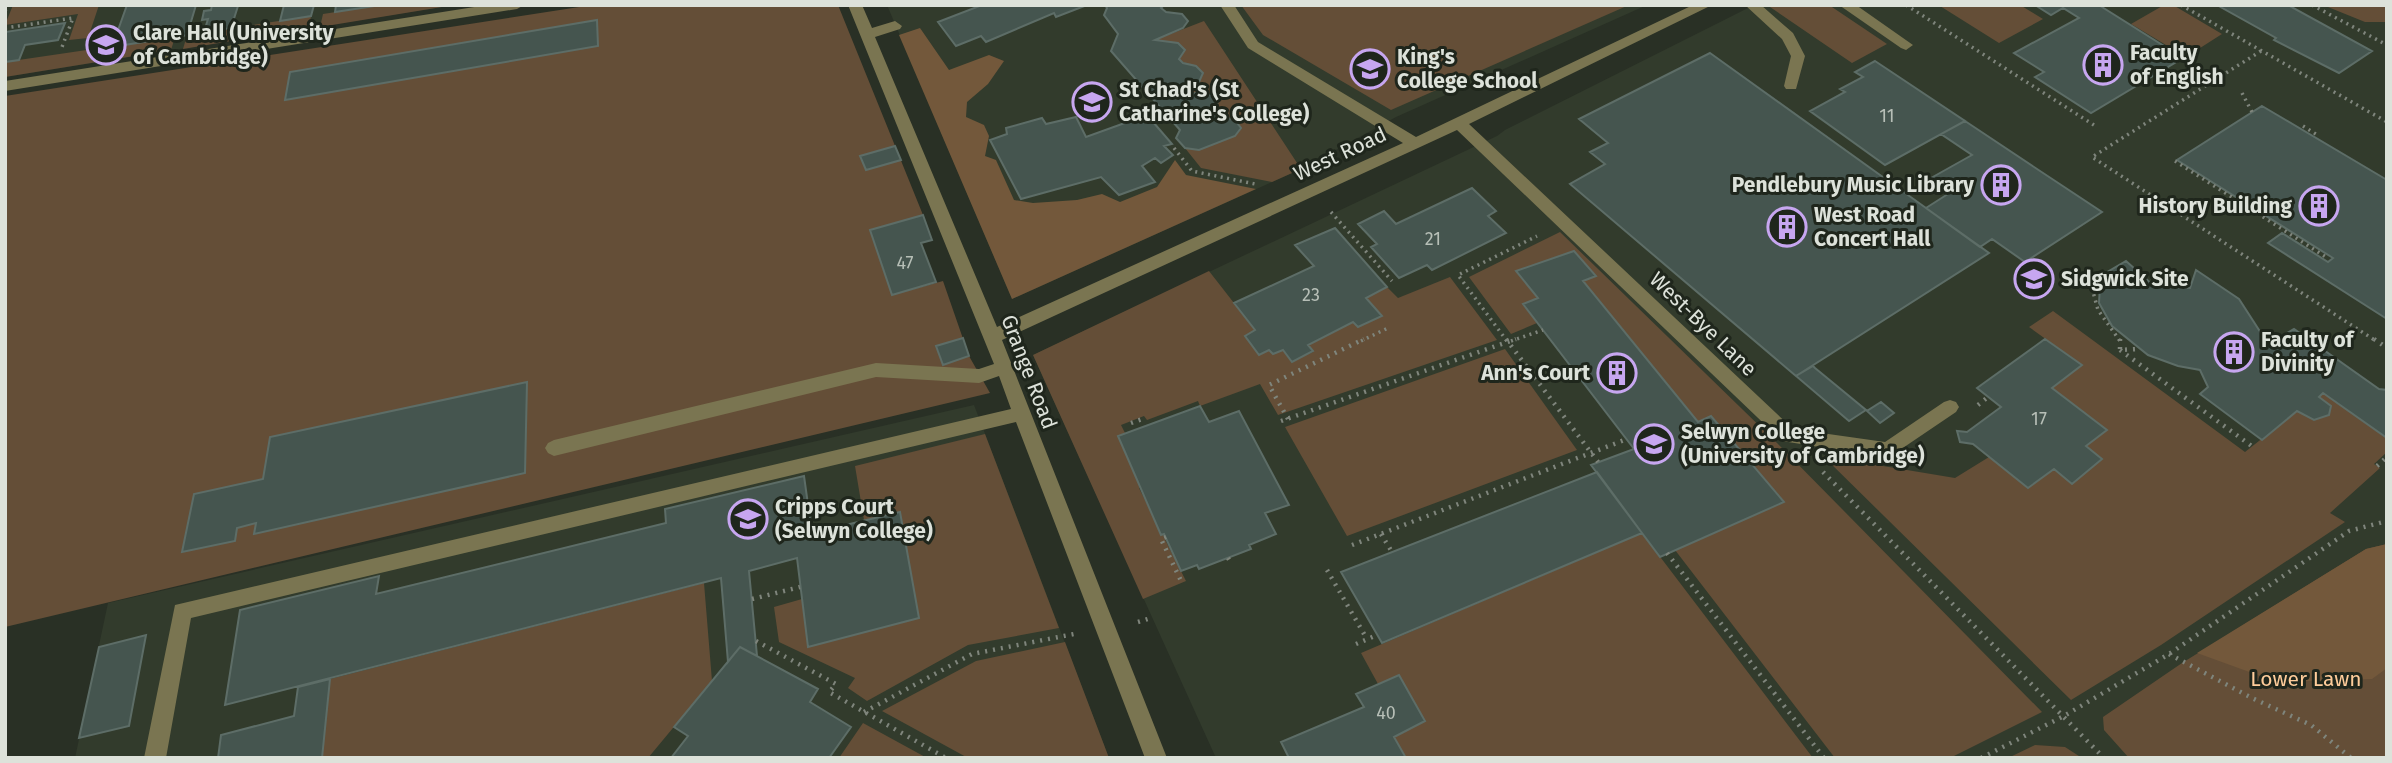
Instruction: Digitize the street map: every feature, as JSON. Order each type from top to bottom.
[{"type":"street","points":[[5,86],[517,5]]},
{"type":"street","name":"Grange Road","points":[[855,5],[992,337],[1002,369],[1156,758]]},
{"type":"street","points":[[1227,5],[1253,45],[1415,143]]},
{"type":"street","name":"West Road","points":[[992,337],[1458,123],[1705,5]]},
{"type":"street","points":[[1752,5],[1788,36],[1798,56],[1791,86]]},
{"type":"street","points":[[1846,5],[1906,45]]},
{"type":"street","points":[[866,34],[895,26]]},
{"type":"street","name":"West-Bye Lane","points":[[1458,123],[1788,436]]},
{"type":"street","points":[[554,448],[876,370],[979,376],[1002,369]]},
{"type":"street","points":[[1788,436],[1888,450],[1950,407]]},
{"type":"street","points":[[155,758],[182,611],[1021,414]]},
{"type":"path","points":[[5,10],[8,5]]},
{"type":"path","points":[[1906,5],[2096,127]]},
{"type":"path","points":[[2181,5],[2387,122]]},
{"type":"path","points":[[2312,5],[2387,46]]},
{"type":"path","points":[[5,28],[73,18],[62,47]]},
{"type":"path","points":[[2261,51],[2092,157],[2387,348]]},
{"type":"path","points":[[2242,93],[2252,112]]},
{"type":"path","points":[[2303,126],[2319,136]]},
{"type":"path","points":[[1174,148],[1192,171],[1263,186]]},
{"type":"path","points":[[2175,161],[2326,257],[2328,255]]},
{"type":"path","points":[[1312,190],[1392,281]]},
{"type":"path","points":[[1563,223],[1458,275],[1598,462]]},
{"type":"path","points":[[2092,288],[2093,302],[2108,327],[2120,338],[2120,350]]},
{"type":"path","points":[[1263,388],[1388,328]]},
{"type":"path","points":[[1281,421],[1543,330]]},
{"type":"path","points":[[2120,350],[2138,349]]},
{"type":"path","points":[[2120,350],[2253,447]]},
{"type":"path","points":[[1269,385],[1288,419]]},
{"type":"path","points":[[1131,423],[1145,418]]},
{"type":"path","points":[[1788,436],[2104,758]]},
{"type":"path","points":[[1352,545],[1627,439]]},
{"type":"path","points":[[2377,466],[2387,457]]},
{"type":"path","points":[[1981,758],[2064,716],[2169,654],[2349,531],[2387,521]]},
{"type":"path","points":[[1381,534],[1392,552]]},
{"type":"path","points":[[1166,537],[1161,539],[1182,583]]},
{"type":"path","points":[[1667,553],[1824,758]]},
{"type":"path","points":[[1327,570],[1367,639]]},
{"type":"path","points":[[752,599],[800,587]]},
{"type":"path","points":[[1356,644],[1377,635]]},
{"type":"path","points":[[864,712],[972,654],[1062,636]]},
{"type":"path","points":[[756,641],[836,684],[829,692],[946,758]]},
{"type":"path","points":[[2169,654],[2229,687],[2311,725],[2351,758]]},
{"type":"shaded area","name":"Clare Hall (University of Cambridge)","points":[[5,5],[454,5],[5,77]]},
{"type":"shaded area","name":"St Chad's (St Catharine's College)","points":[[887,5],[1647,5],[1396,117],[1301,169],[1012,299]]},
{"type":"shaded area","name":"Selwyn College (University of Cambridge)","points":[[1754,5],[2387,5],[2387,758],[1216,758],[1033,355],[1497,136]]},
{"type":"shaded area","name":"Cripps Court (Selwyn College)","points":[[974,405],[1109,758],[75,758],[108,603]]},
{"type":"green space","points":[[13,5],[99,5],[88,38],[69,40],[78,14],[5,25]]},
{"type":"green space","points":[[381,5],[454,5],[320,27],[323,14]]},
{"type":"green space","points":[[592,5],[838,5],[923,215],[870,230],[892,295],[943,281],[969,356],[990,393],[5,627],[5,96]]},
{"type":"green space","points":[[1241,5],[1629,5],[1391,110],[1263,35]]},
{"type":"green space","points":[[1767,5],[1829,5],[1887,44],[1852,63]]},
{"type":"green space","points":[[2020,5],[2043,19],[1999,43],[1940,6]]},
{"type":"green space","points":[[2164,5],[2173,5],[2222,34],[2186,57],[2131,24]]},
{"type":"green space","points":[[2323,5],[2387,5],[2387,22],[2365,22]]},
{"type":"green space","points":[[311,16],[309,29],[243,39],[246,26]]},
{"type":"green space","points":[[1204,21],[1301,169],[1272,182],[1201,168],[1185,148],[1234,119],[1218,117],[1214,112],[1218,101],[1211,96],[1201,93],[1190,95],[1185,88],[1199,82],[1203,73],[1179,59],[1184,50],[1178,43],[1155,40]]},
{"type":"green space","points":[[235,28],[231,41],[183,49],[187,35]]},
{"type":"green space","points":[[920,28],[949,70],[989,55],[1004,61],[988,84],[967,102],[966,117],[984,125],[989,136],[985,156],[996,160],[1014,200],[1033,203],[1077,200],[1102,194],[1120,202],[1157,187],[1175,160],[1186,175],[1256,189],[1012,299],[899,35]]},
{"type":"green space","points":[[175,37],[171,50],[5,77],[5,62]]},
{"type":"green space","points":[[1560,232],[1777,443],[2042,712],[1950,758],[1835,758],[1675,550],[1698,422],[1583,281],[1596,276],[1574,251],[1516,271],[1538,298],[1523,305],[1537,323],[1511,334],[1469,277]]},
{"type":"green space","points":[[1209,271],[1255,330],[1245,336],[1259,355],[1269,350],[1273,354],[1283,350],[1292,361],[1313,352],[1308,345],[1353,322],[1359,327],[1382,316],[1366,298],[1387,287],[1398,298],[1450,277],[1497,340],[1278,415],[1260,384],[1200,406],[1198,401],[1147,420],[1144,416],[1121,425],[1125,433],[1118,436],[1142,486],[1139,488],[1186,581],[1143,599],[1033,355]]},
{"type":"green space","points":[[2053,311],[2245,452],[2297,411],[2314,420],[2329,415],[2331,406],[2319,397],[2323,393],[2387,438],[2387,452],[2374,464],[2380,468],[2330,513],[2345,522],[2161,645],[2071,700],[1823,456],[1955,478],[1989,457],[2028,488],[2054,469],[2102,459],[2086,446],[2107,430],[2052,388],[2082,365],[2029,327]]},
{"type":"green space","points":[[1505,349],[1577,450],[1347,536],[1285,427]]},
{"type":"green space","points":[[985,434],[1059,628],[968,645],[867,701],[848,688],[855,678],[779,642],[774,607],[802,599],[808,647],[919,618],[900,512],[864,520],[855,466]]},
{"type":"green space","points":[[1642,533],[1813,758],[1406,758],[1394,737],[1425,721],[1399,676],[1378,684],[1361,653]]},
{"type":"green space","name":"Lower Lawn","points":[[2387,544],[2387,758],[2129,758],[2104,730],[2103,717],[2182,663],[2366,549]]},
{"type":"green space","points":[[2387,544],[2387,668],[2372,679],[2277,682],[2197,653],[2366,549]]},
{"type":"green space","points":[[704,583],[712,681],[648,758],[322,758],[330,679]]},
{"type":"green space","points":[[1065,642],[1109,758],[968,758],[882,711],[976,661]]},
{"type":"green space","points":[[863,723],[927,758],[839,758]]},
{"type":"green space","points":[[2035,745],[2065,747],[2082,758],[2008,758]]},
{"type":"building","points":[[127,5],[196,5],[187,35],[112,47]]},
{"type":"building","points":[[212,5],[242,5],[238,6],[231,28],[204,32],[208,19],[202,20],[204,11],[211,10]]},
{"type":"building","points":[[284,5],[314,5],[311,16],[280,21]]},
{"type":"building","points":[[336,5],[381,5],[335,12]]},
{"type":"building","points":[[982,5],[1087,5],[1056,17],[1054,13],[986,42],[981,36],[956,46],[938,22]]},
{"type":"building","points":[[1105,5],[1164,5],[1161,8],[1166,12],[1182,14],[1188,21],[1183,28],[1155,40],[1178,43],[1185,50],[1179,59],[1183,63],[1196,66],[1203,73],[1199,82],[1185,88],[1190,95],[1198,92],[1211,95],[1218,101],[1214,112],[1219,117],[1234,119],[1241,128],[1235,136],[1199,150],[1185,148],[1176,138],[1180,130],[1111,51],[1118,34],[1104,15],[1107,8]]},
{"type":"building","name":"Faculty of English","points":[[2035,5],[2105,5],[2102,7],[2183,58],[2091,113],[2035,77],[2044,72],[2014,53],[2079,18],[2063,8],[2051,15]]},
{"type":"building","points":[[2217,5],[2288,5],[2372,51],[2339,73],[2274,40],[2276,38]]},
{"type":"building","points":[[597,20],[598,46],[285,100],[290,72]]},
{"type":"building","points":[[65,23],[58,40],[25,45],[19,60],[5,62],[5,32]]},
{"type":"building","name":"West Road Concert Hall","points":[[1710,53],[1989,253],[1796,376],[1570,184],[1605,164],[1590,152],[1608,143],[1579,119]]},
{"type":"building","points":[[1875,61],[1965,121],[1885,165],[1810,111],[1845,92],[1840,89],[1863,77],[1855,72]]},
{"type":"building","name":"History Building","points":[[2262,106],[2387,180],[2387,319],[2268,243],[2282,233],[2328,262],[2333,258],[2177,160]]},
{"type":"building","points":[[1147,115],[1172,144],[1164,146],[1173,155],[1161,163],[1155,158],[1142,166],[1155,182],[1119,195],[1101,177],[1021,199],[990,140],[1007,134],[1006,128],[1042,118],[1046,124],[1076,117],[1086,137]]},
{"type":"building","name":"Pendlebury Music Library","points":[[1965,121],[2102,212],[2025,262],[1992,239],[1980,247],[1926,208],[1951,192],[1931,178],[1972,155],[1941,134]]},
{"type":"building","points":[[895,146],[901,160],[866,170],[860,156]]},
{"type":"building","points":[[1472,188],[1496,211],[1488,216],[1506,233],[1432,270],[1427,265],[1399,278],[1371,247],[1377,244],[1358,224],[1384,211],[1396,224]]},
{"type":"building","points":[[923,215],[932,240],[921,243],[936,282],[892,295],[870,230]]},
{"type":"building","points":[[1335,228],[1387,287],[1366,298],[1382,316],[1358,327],[1353,322],[1308,345],[1313,351],[1292,362],[1283,350],[1273,354],[1269,350],[1259,355],[1245,336],[1255,330],[1234,303],[1314,266],[1295,245]]},
{"type":"building","name":"Ann's Court","points":[[1574,251],[1596,276],[1583,281],[1698,422],[1711,416],[1784,502],[1660,557],[1591,465],[1634,449],[1523,304],[1538,298],[1516,271]]},
{"type":"building","name":"Faculty of Divinity","points":[[2126,261],[2154,286],[2190,288],[2196,270],[2239,299],[2261,333],[2282,336],[2294,329],[2379,389],[2387,390],[2387,438],[2323,393],[2319,397],[2331,406],[2329,415],[2314,420],[2297,411],[2262,440],[2200,394],[2208,387],[2200,370],[2178,366],[2148,355],[2112,326],[2099,303],[2100,285],[2104,274]]},
{"type":"building","points":[[963,338],[969,356],[943,365],[936,346]]},
{"type":"building","points":[[2045,339],[2082,365],[2052,388],[2107,430],[2086,446],[2102,459],[2072,484],[2054,469],[2028,488],[1973,444],[1960,442],[1957,431],[1967,432],[2001,407],[1977,388]]},
{"type":"building","points":[[1813,366],[1866,410],[1849,421],[1796,376]]},
{"type":"building","points":[[527,382],[525,473],[254,534],[256,523],[237,528],[235,541],[182,552],[194,494],[263,479],[270,437]]},
{"type":"building","points":[[1881,402],[1894,413],[1880,423],[1867,411]]},
{"type":"building","points":[[1200,406],[1209,422],[1239,411],[1289,505],[1265,513],[1276,534],[1249,545],[1251,549],[1199,569],[1197,565],[1181,571],[1164,534],[1161,535],[1118,436]]},
{"type":"building","points":[[1597,472],[1642,533],[1382,643],[1341,572]]},
{"type":"building","points":[[804,476],[812,533],[900,512],[919,618],[808,647],[797,558],[749,571],[757,656],[740,647],[728,662],[721,578],[225,705],[240,610],[379,576],[376,594],[666,523],[665,509]]},
{"type":"building","points":[[146,635],[129,726],[79,738],[99,647]]},
{"type":"building","points":[[740,647],[818,689],[810,702],[851,727],[829,758],[671,758],[688,736],[674,727]]},
{"type":"building","points":[[1399,675],[1425,721],[1394,737],[1406,758],[1289,758],[1281,742],[1364,707],[1356,694]]},
{"type":"building","points":[[330,679],[322,758],[218,758],[221,735],[294,716],[298,687]]},
{"type":"place","name":"Clare Hall (University of Cambridge)","points":[[106,45]]},
{"type":"place","name":"Faculty of English","points":[[2103,65]]},
{"type":"place","name":"King's College School","points":[[1370,69]]},
{"type":"place","name":"St Chad's (St Catharine's College)","points":[[1092,102]]},
{"type":"place","name":"Pendlebury Music Library","points":[[2001,185]]},
{"type":"place","name":"History Building","points":[[2319,206]]},
{"type":"place","name":"West Road Concert Hall","points":[[1787,227]]},
{"type":"place","name":"Sidgwick Site","points":[[2034,279]]},
{"type":"place","name":"Faculty of Divinity","points":[[2234,352]]},
{"type":"place","name":"Ann's Court","points":[[1617,373]]},
{"type":"place","name":"Selwyn College (University of Cambridge)","points":[[1654,444]]},
{"type":"place","name":"Cripps Court (Selwyn College)","points":[[748,519]]}]
